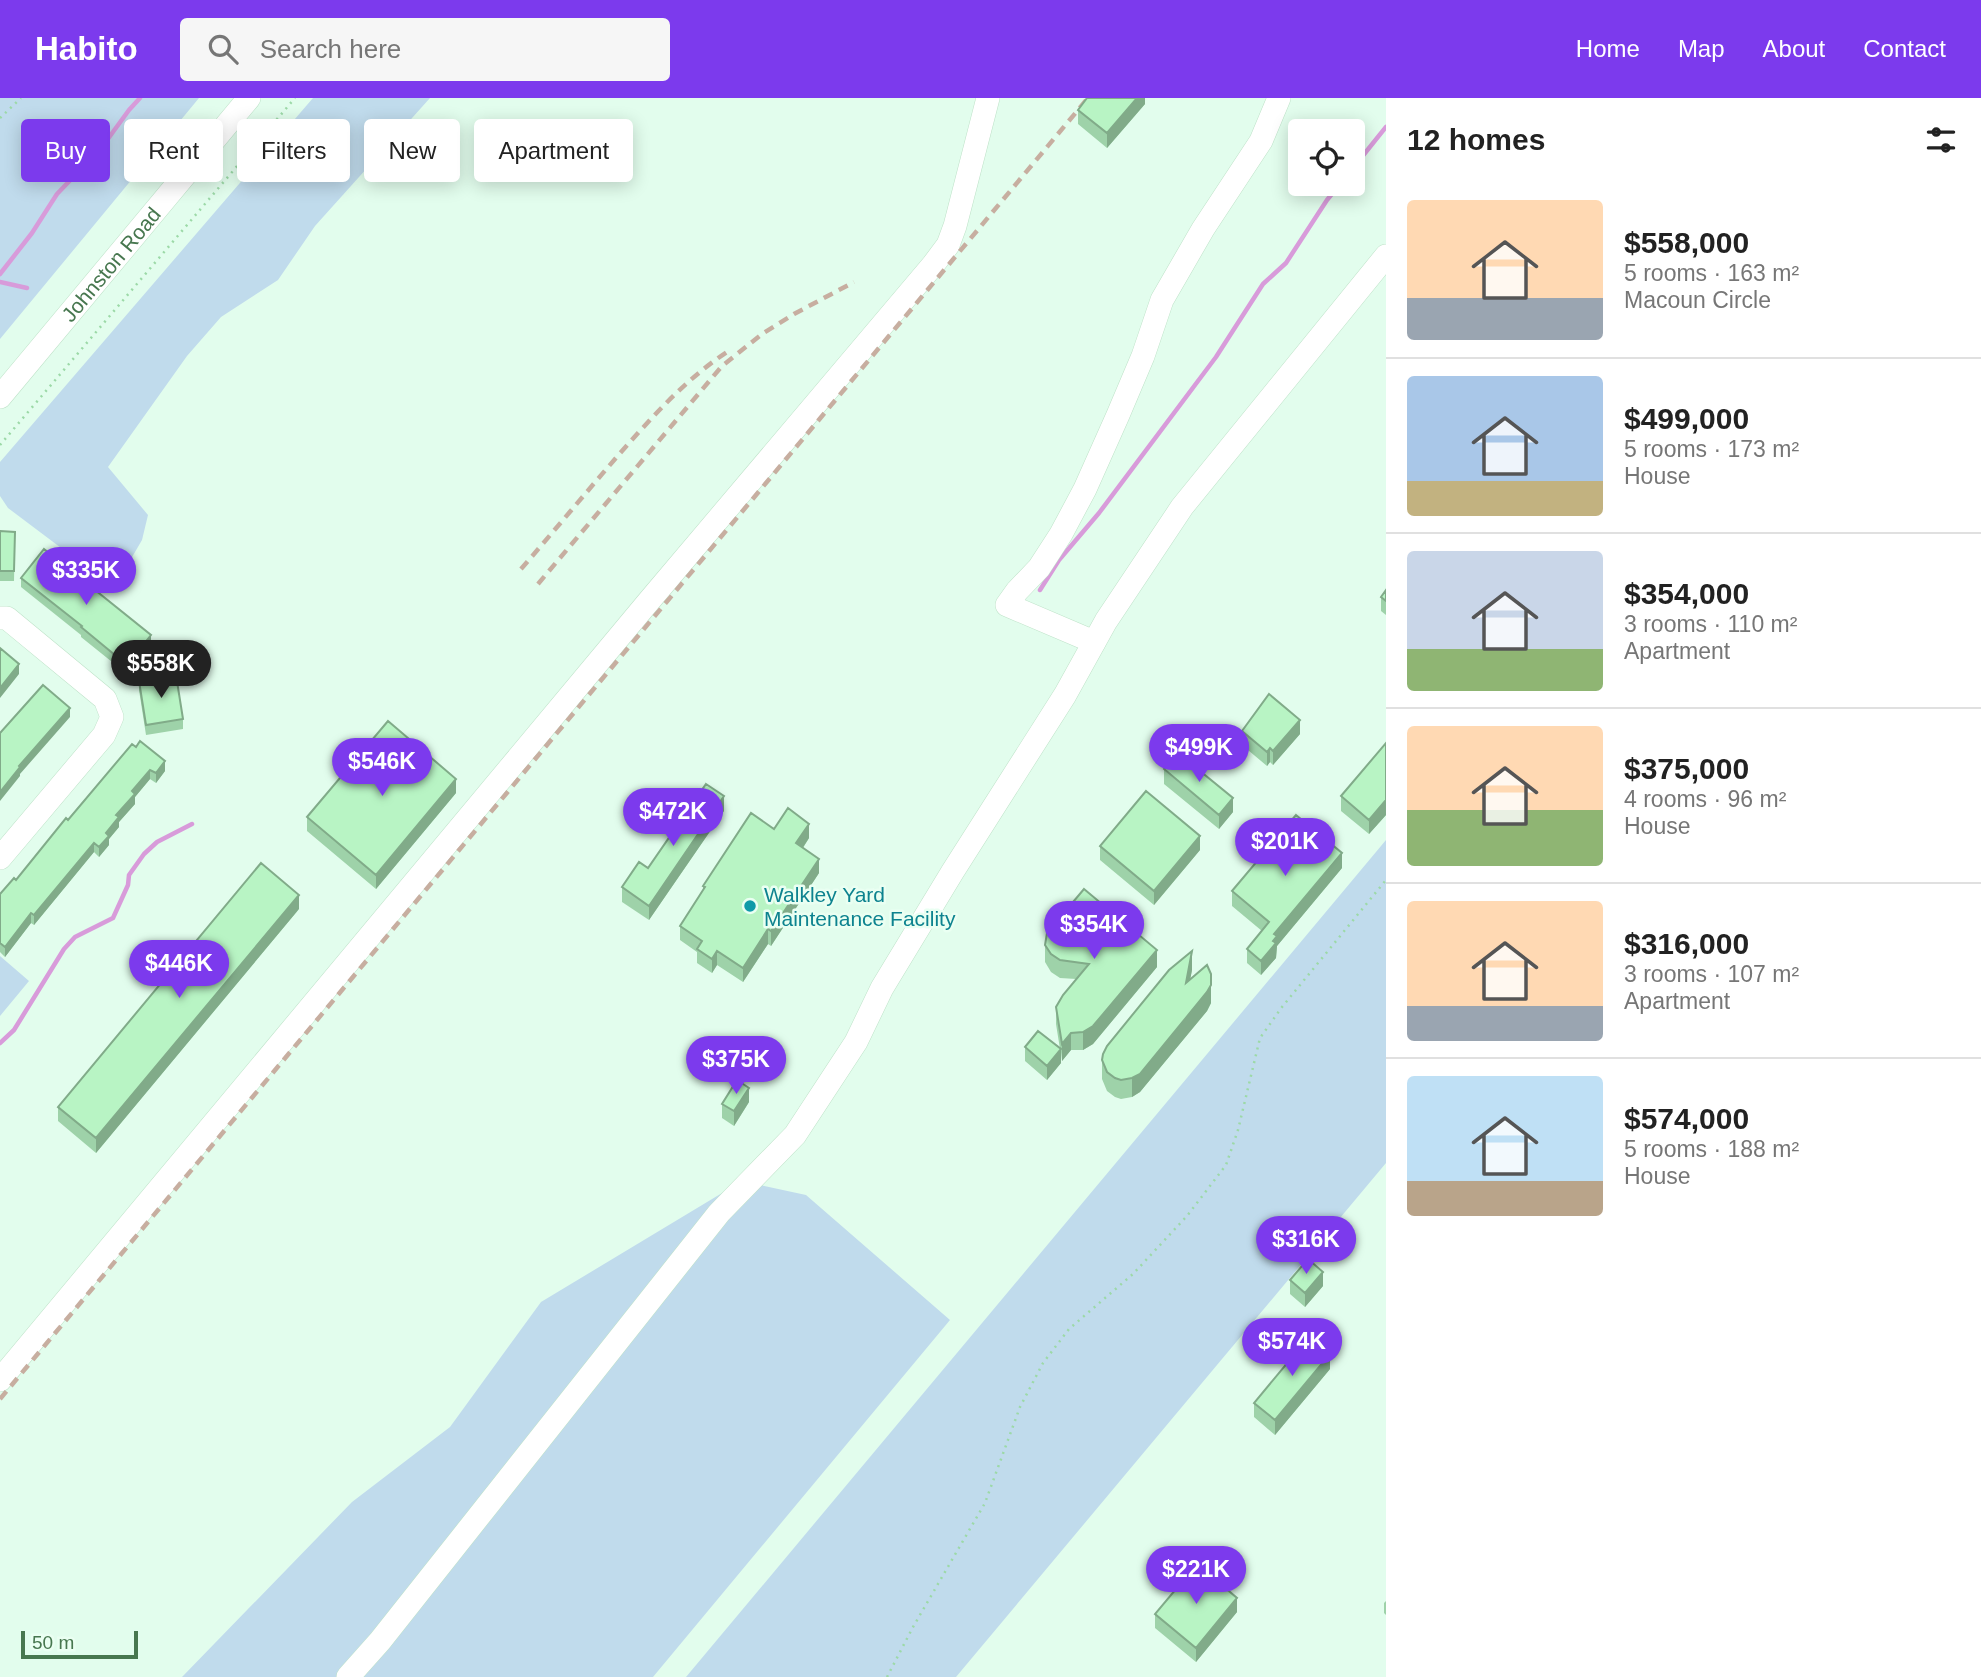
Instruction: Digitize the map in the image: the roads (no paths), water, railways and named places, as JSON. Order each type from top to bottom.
[{"type":"street","name":"Johnston Road","points":[[0,397],[249,98]]},
{"type":"street","points":[[0,1380],[649,601],[933,265],[948,245],[955,226],[988,98]]},
{"type":"street","points":[[1094,642],[1007,605],[1039,568],[1061,534],[1118,415],[1143,356],[1162,300],[1203,229],[1261,141],[1279,98]]},
{"type":"street","points":[[348,1677],[380,1641],[719,1213],[795,1135],[856,1042],[882,988],[1065,695],[1106,621],[1182,507],[1386,256]]},
{"type":"street","points":[[0,618],[7,618],[105,699],[113,717],[104,735],[0,858]]},
{"type":"waterway","points":[[0,274],[32,233],[57,194],[102,147],[140,98]]},
{"type":"waterway","points":[[1365,153],[1386,127]]},
{"type":"waterway","points":[[1040,590],[1059,560],[1099,513],[1216,357],[1263,284],[1286,263],[1330,196]]},
{"type":"waterway","points":[[0,282],[27,288]]},
{"type":"waterway","points":[[0,1043],[14,1030],[64,949],[75,937],[113,918],[128,885],[129,875],[144,854],[157,842],[192,824]]},
{"type":"railway","points":[[0,1399],[1088,98]]},
{"type":"railway","points":[[538,584],[722,366],[762,334],[854,282]]},
{"type":"railway","points":[[521,569],[658,411],[698,374],[727,352]]},
{"type":"place","name":"Walkley Yard Maintenance Facility","points":[[750,906]]}]
